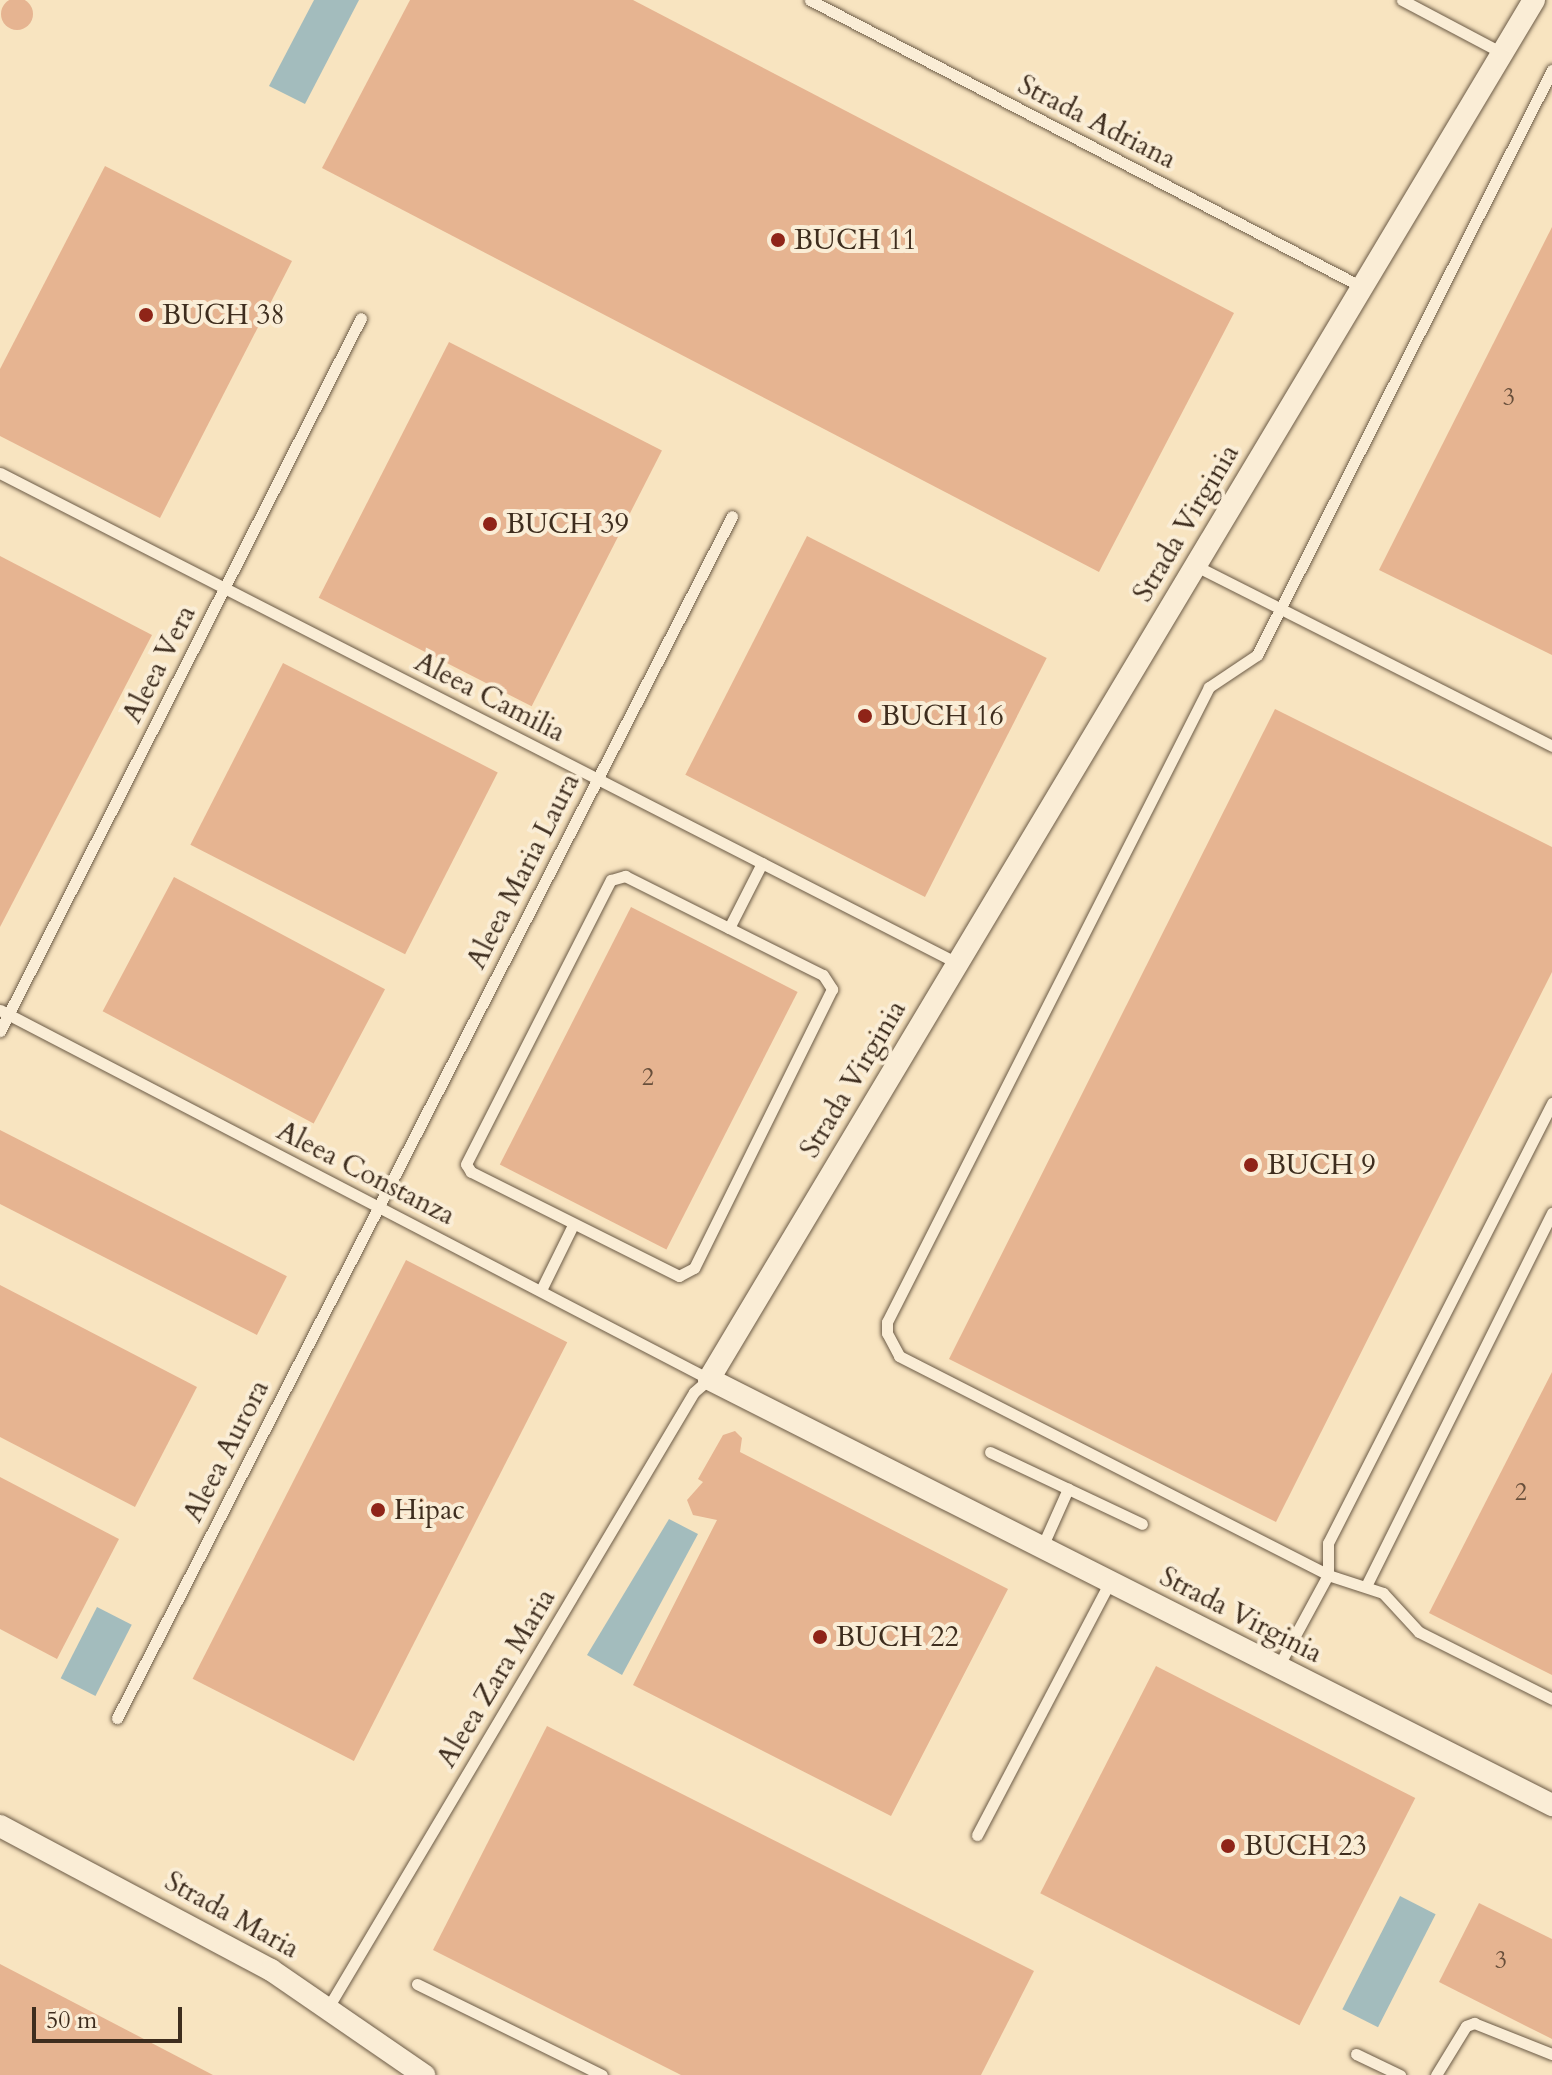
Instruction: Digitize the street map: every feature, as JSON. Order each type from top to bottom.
[{"type":"street","name":"Strada Virginia","points":[[1534,0],[709,1379],[1552,1805]]},
{"type":"street","name":"Strada Maria","points":[[0,1826],[220,1940],[329,2006],[424,2075]]},
{"type":"lane","name":"Strada Adriana","points":[[810,0],[1362,287]]},
{"type":"lane","points":[[1402,0],[1502,53]]},
{"type":"lane","points":[[1552,70],[1257,655],[1209,687],[887,1322],[887,1333],[899,1356],[1328,1575],[1366,1586],[1393,1602],[1419,1632],[1552,1699]]},
{"type":"lane","name":"Aleea Vera","points":[[0,1031],[4,1012],[361,318]]},
{"type":"lane","name":"Aleea Camilia","points":[[0,473],[957,963]]},
{"type":"lane","name":"Aleea Maria Laura","points":[[378,1206],[732,516]]},
{"type":"lane","points":[[1196,566],[1552,746]]},
{"type":"lane","points":[[729,928],[762,863]]},
{"type":"lane","points":[[625,876],[729,928],[823,975],[832,996],[694,1268],[672,1275],[471,1172],[466,1160],[611,880],[625,876]]},
{"type":"lane","name":"Aleea Constanza","points":[[4,1012],[709,1379]]},
{"type":"lane","points":[[1278,1667],[1328,1575],[1328,1543],[1552,1103]]},
{"type":"lane","name":"Aleea Aurora","points":[[117,1718],[378,1206]]},
{"type":"lane","points":[[1366,1586],[1552,1213]]},
{"type":"lane","points":[[541,1290],[573,1225]]},
{"type":"lane","name":"Aleea Zara Maria","points":[[329,2006],[694,1392],[709,1379]]},
{"type":"lane","points":[[990,1452],[1142,1524]]},
{"type":"lane","points":[[1042,1547],[1068,1489]]},
{"type":"lane","points":[[977,1835],[1110,1582]]},
{"type":"lane","points":[[417,1984],[602,2075]]},
{"type":"lane","points":[[1436,2075],[1466,2026],[1474,2023],[1552,2054]]},
{"type":"lane","points":[[1356,2054],[1400,2075]]},
{"type":"water","points":[[314,0],[359,0],[305,104],[269,86]]},
{"type":"water","points":[[669,1519],[698,1534],[622,1675],[587,1655]]},
{"type":"water","points":[[97,1607],[132,1625],[95,1696],[61,1678]]},
{"type":"water","points":[[1400,1896],[1436,1914],[1378,2027],[1342,2009]]},
{"type":"building","points":[[17,-2],[28,3],[33,14],[28,25],[17,30],[6,25],[1,14],[6,3]]},
{"type":"building","name":"BUCH 11","points":[[410,0],[633,0],[1234,313],[1099,572],[322,168]]},
{"type":"building","name":"BUCH 38","points":[[105,166],[292,261],[160,518],[0,436],[0,369]]},
{"type":"building","points":[[1552,227],[1552,655],[1379,570]]},
{"type":"building","name":"BUCH 39","points":[[449,342],[662,451],[532,706],[319,598]]},
{"type":"building","name":"BUCH 16","points":[[807,536],[1047,658],[925,897],[685,775]]},
{"type":"building","points":[[0,556],[152,635],[0,927]]},
{"type":"building","points":[[283,663],[498,772],[405,954],[190,845]]},
{"type":"building","name":"BUCH 9","points":[[1275,709],[1552,847],[1552,972],[1276,1522],[949,1359]]},
{"type":"building","points":[[174,877],[385,989],[314,1123],[103,1011]]},
{"type":"building","points":[[631,907],[798,992],[666,1249],[500,1165]]},
{"type":"building","points":[[0,1130],[287,1276],[257,1335],[0,1204]]},
{"type":"building","name":"Hipac","points":[[406,1260],[567,1342],[354,1761],[193,1679]]},
{"type":"building","points":[[0,1285],[197,1387],[135,1507],[0,1437]]},
{"type":"building","points":[[1552,1372],[1552,1675],[1429,1613]]},
{"type":"building","name":"BUCH 22","points":[[735,1431],[742,1438],[740,1452],[1008,1589],[891,1816],[633,1685],[717,1520],[693,1515],[687,1500],[703,1482],[698,1479],[723,1435]]},
{"type":"building","points":[[0,1477],[119,1539],[57,1659],[0,1629]]},
{"type":"building","name":"BUCH 23","points":[[1156,1666],[1415,1798],[1300,2025],[1040,1893]]},
{"type":"building","points":[[547,1726],[1034,1971],[981,2075],[681,2075],[433,1950]]},
{"type":"building","points":[[1479,1903],[1552,1939],[1552,2039],[1439,1982]]},
{"type":"building","points":[[0,1964],[213,2075],[0,2075]]},
{"type":"place","name":"BUCH 11","points":[[778,240]]},
{"type":"place","name":"BUCH 38","points":[[146,315]]},
{"type":"place","name":"BUCH 39","points":[[490,524]]},
{"type":"place","name":"BUCH 16","points":[[865,716]]},
{"type":"place","name":"BUCH 9","points":[[1251,1165]]},
{"type":"place","name":"Hipac","points":[[378,1510]]},
{"type":"place","name":"BUCH 22","points":[[820,1637]]},
{"type":"place","name":"BUCH 23","points":[[1228,1846]]}]
